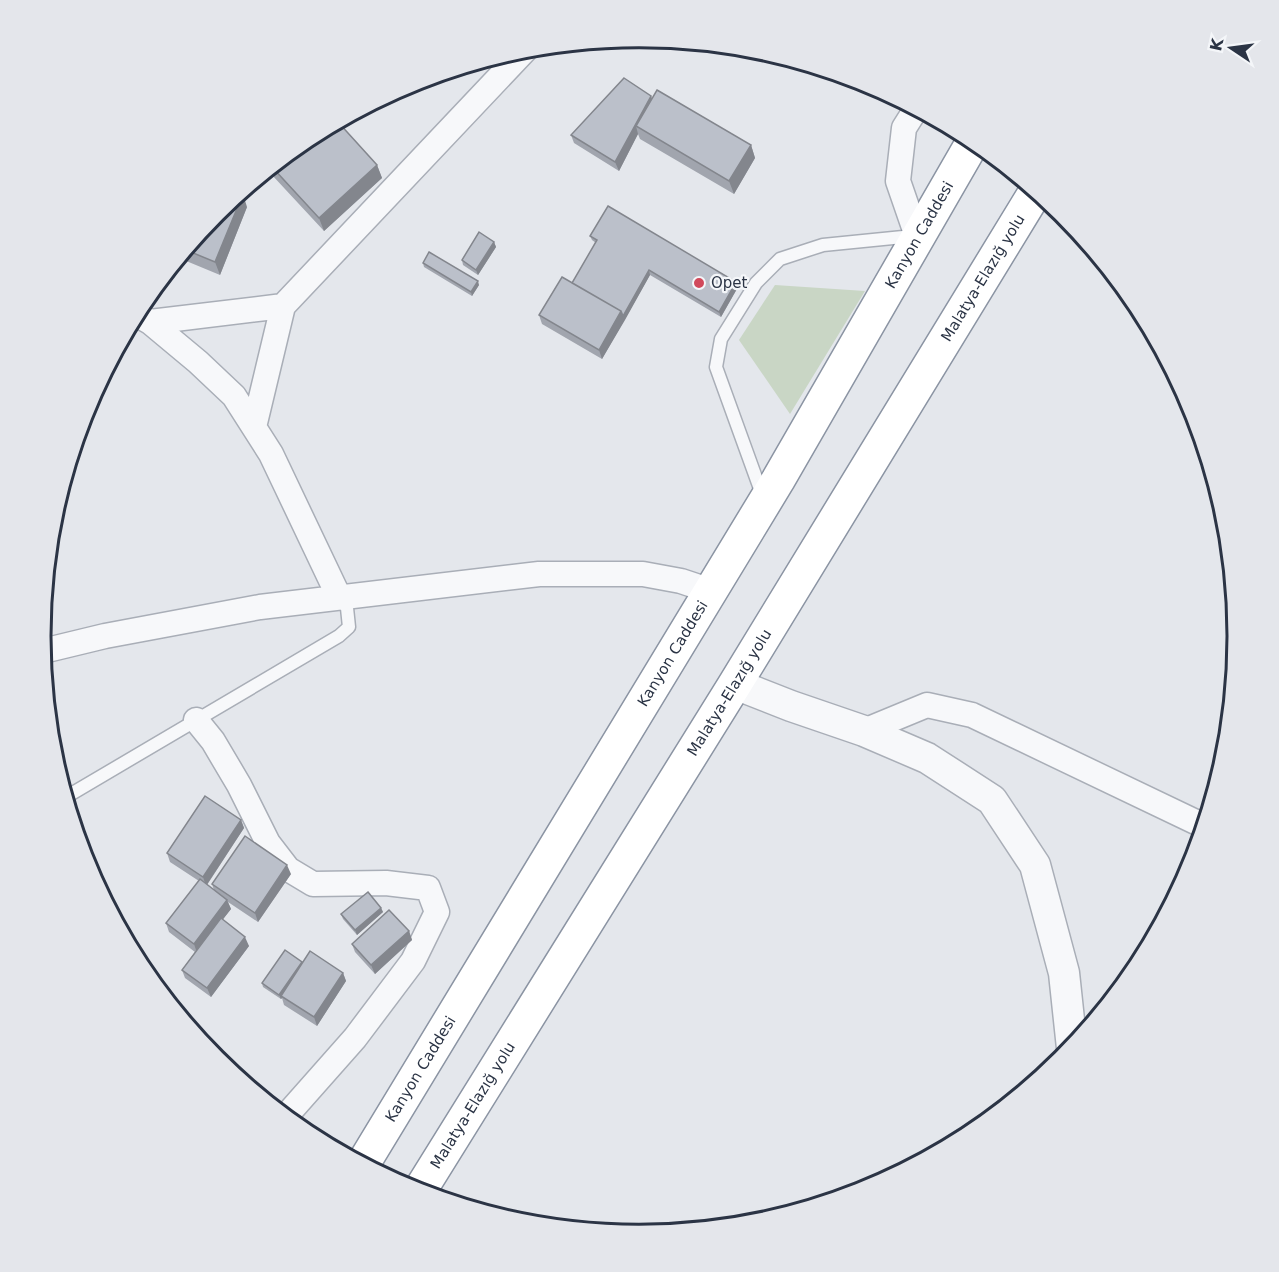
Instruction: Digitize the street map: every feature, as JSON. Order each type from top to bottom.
[{"type":"highway","name":"Kanyon Caddesi","points":[[366,1156],[765,502],[969,149]]},
{"type":"highway","name":"Malatya-Elazığ yolu","points":[[425,1183],[735,684],[1032,198]]},
{"type":"street","points":[[254,427],[283,306],[514,62]]},
{"type":"street","points":[[912,115],[904,128],[898,181],[917,236]]},
{"type":"street","points":[[145,318],[283,306]]},
{"type":"street","points":[[144,319],[234,396],[271,453],[339,597]]},
{"type":"street","points":[[52,649],[105,636],[260,607],[539,574],[643,574],[681,581],[711,591]]},
{"type":"street","points":[[735,684],[864,731],[927,758],[992,800],[1035,865],[1064,973],[1071,1036]]},
{"type":"street","points":[[864,731],[927,705],[972,715],[1197,823]]},
{"type":"street","points":[[196,720],[213,741],[234,776],[268,843],[288,869],[313,884],[386,882],[428,888],[437,912],[413,961],[355,1038],[292,1109]]},
{"type":"lane","points":[[765,502],[716,367],[721,339],[756,283],[780,259],[823,244],[917,236]]},
{"type":"lane","points":[[73,793],[344,632],[350,627],[347,608],[339,597]]},
{"type":"green space","points":[[775,285],[865,291],[790,414],[739,340]]},
{"type":"building","points":[[624,78],[651,96],[615,162],[571,135]]},
{"type":"building","points":[[657,90],[751,145],[729,181],[636,126]]},
{"type":"building","points":[[343,128],[377,165],[319,218],[278,173]]},
{"type":"building","points":[[608,206],[736,282],[719,312],[649,270],[623,316],[621,311],[572,283],[597,240],[590,236]]},
{"type":"building","points":[[237,208],[215,262],[193,253]]},
{"type":"building","points":[[479,232],[494,242],[476,270],[462,260]]},
{"type":"building","points":[[429,252],[478,281],[471,292],[423,263]]},
{"type":"building","points":[[562,277],[621,311],[599,350],[539,315]]},
{"type":"building","points":[[205,796],[241,820],[203,877],[167,853]]},
{"type":"building","points":[[245,836],[287,865],[255,913],[212,884]]},
{"type":"building","points":[[200,879],[227,900],[194,944],[166,923]]},
{"type":"building","points":[[368,892],[381,908],[355,930],[341,914]]},
{"type":"building","points":[[389,910],[409,931],[371,965],[352,944]]},
{"type":"building","points":[[221,918],[245,937],[207,988],[182,970]]},
{"type":"building","points":[[285,950],[302,962],[279,995],[262,983]]},
{"type":"building","points":[[310,951],[343,973],[314,1017],[281,996]]},
{"type":"place","name":"Opet","points":[[699,283]]}]
